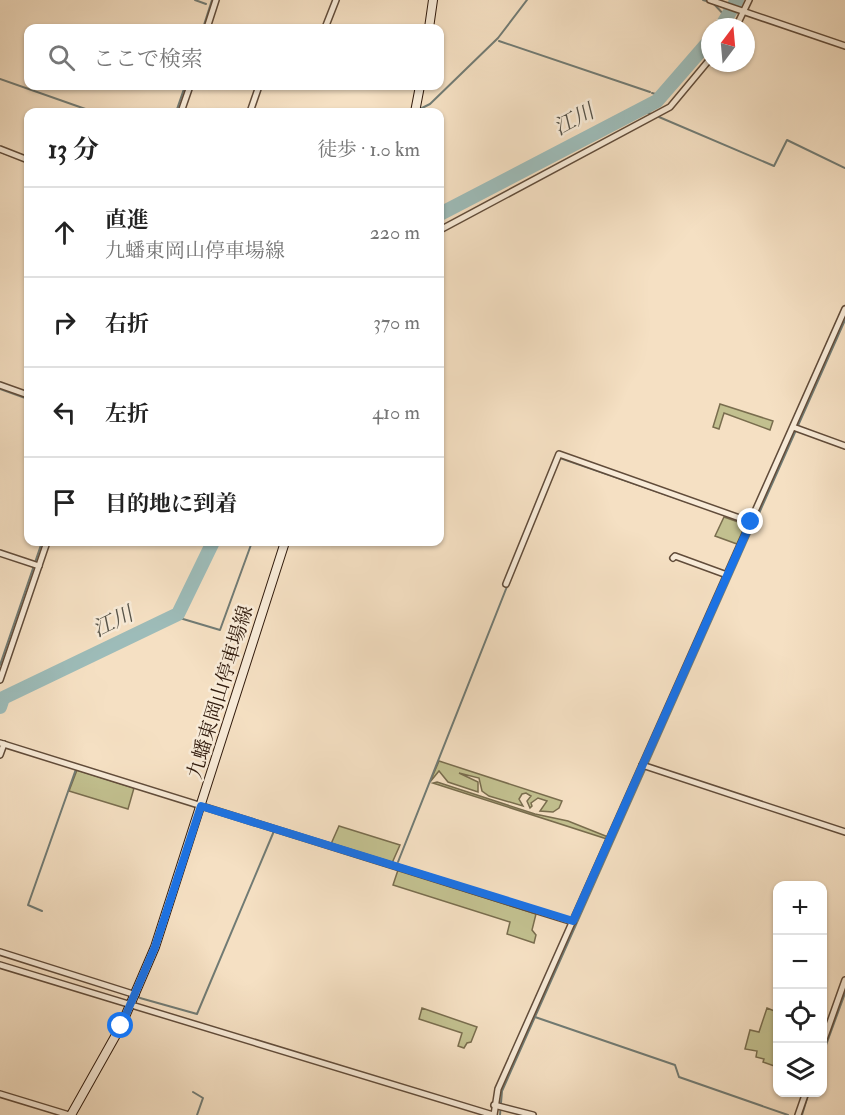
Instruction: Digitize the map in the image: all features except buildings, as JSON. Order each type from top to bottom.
[{"type":"main road","points":[[430,24],[433,0]]},
{"type":"main road","points":[[416,108],[419,90]]},
{"type":"main road","name":"九蟠東岡山停車場線","points":[[70,1115],[95,1077],[136,995],[155,947],[284,546]]},
{"type":"street","points":[[208,24],[216,0]]},
{"type":"street","points":[[327,24],[336,0]]},
{"type":"street","points":[[710,0],[845,46]]},
{"type":"street","points":[[740,18],[750,0]]},
{"type":"street","points":[[444,228],[670,107],[701,70]]},
{"type":"street","points":[[182,108],[189,90]]},
{"type":"street","points":[[251,108],[258,90]]},
{"type":"street","points":[[0,149],[24,158]]},
{"type":"street","points":[[504,1109],[498,1089],[645,766],[727,575],[795,428],[845,309]]},
{"type":"street","points":[[0,385],[24,394]]},
{"type":"street","points":[[795,428],[845,446]]},
{"type":"street","points":[[506,584],[559,454],[751,522]]},
{"type":"street","points":[[0,680],[36,565],[44,546]]},
{"type":"street","points":[[0,553],[36,565]]},
{"type":"street","points":[[673,558],[675,556],[727,575]]},
{"type":"street","points":[[0,755],[2,745],[573,921]]},
{"type":"street","points":[[645,766],[845,832]]},
{"type":"street","points":[[0,952],[136,995]]},
{"type":"street","points":[[0,965],[494,1115],[504,1109],[532,1115]]},
{"type":"street","points":[[823,1043],[845,980]]},
{"type":"street","points":[[0,1094],[70,1115]]},
{"type":"street","points":[[798,1115],[804,1097]]},
{"type":"shaded area","points":[[720,404],[773,421],[770,430],[724,413],[719,429],[713,427]]},
{"type":"shaded area","points":[[724,517],[747,525],[737,544],[715,536]]},
{"type":"shaded area","points":[[439,761],[562,801],[559,808],[553,812],[540,811],[547,801],[538,798],[531,803],[530,808],[527,801],[531,796],[526,793],[522,794],[519,799],[523,806],[489,796],[482,791],[479,778],[459,773],[478,782],[478,792],[448,782],[439,771],[430,782]]},
{"type":"shaded area","points":[[77,770],[134,788],[128,809],[69,791]]},
{"type":"shaded area","points":[[437,782],[535,814],[568,821],[608,837],[607,839],[433,783]]},
{"type":"shaded area","points":[[339,826],[400,845],[392,863],[331,844]]},
{"type":"shaded area","points":[[398,870],[536,914],[532,930],[536,935],[534,943],[507,934],[510,922],[393,885]]},
{"type":"shaded area","points":[[422,1008],[477,1027],[471,1042],[467,1043],[464,1048],[458,1046],[462,1033],[419,1019]]},
{"type":"shaded area","points":[[767,1008],[773,1010],[773,1066],[763,1062],[764,1059],[756,1057],[757,1051],[745,1049],[750,1030],[759,1032]]},
{"type":"waterway","points":[[195,0],[206,4]]},
{"type":"waterway","points":[[204,24],[212,0]]},
{"type":"waterway","points":[[422,108],[430,104],[498,38],[527,0]]},
{"type":"waterway","points":[[703,0],[713,3],[727,18]]},
{"type":"waterway","name":"江川","points":[[726,18],[737,0]]},
{"type":"waterway","points":[[499,41],[650,92]]},
{"type":"waterway","name":"江川","points":[[444,212],[657,101],[701,50]]},
{"type":"waterway","points":[[0,79],[24,87]]},
{"type":"waterway","points":[[31,90],[83,108]]},
{"type":"waterway","points":[[177,108],[184,90]]},
{"type":"waterway","name":"江川","points":[[652,93],[663,96]]},
{"type":"waterway","points":[[640,109],[651,114]]},
{"type":"waterway","points":[[659,117],[774,166],[787,140],[845,168]]},
{"type":"waterway","points":[[0,152],[14,157]]},
{"type":"waterway","points":[[500,1115],[502,1091],[845,320]]},
{"type":"waterway","points":[[0,389],[24,398]]},
{"type":"waterway","points":[[560,458],[693,504]]},
{"type":"waterway","points":[[0,665],[41,546]]},
{"type":"waterway","name":"江川","points":[[0,707],[3,698],[178,614],[211,546]]},
{"type":"waterway","points":[[173,616],[220,630],[251,546]]},
{"type":"waterway","points":[[398,862],[508,584]]},
{"type":"waterway","points":[[42,911],[28,905],[76,769]]},
{"type":"waterway","points":[[140,998],[197,1014],[274,831]]},
{"type":"waterway","points":[[827,1043],[845,993]]},
{"type":"waterway","points":[[535,1017],[675,1065],[679,1077],[788,1115]]},
{"type":"waterway","points":[[193,1092],[203,1098],[197,1115]]},
{"type":"waterway","points":[[802,1115],[807,1097]]},
{"type":"route","points":[[121,1026],[147,969],[201,806],[573,921],[751,522]]}]
